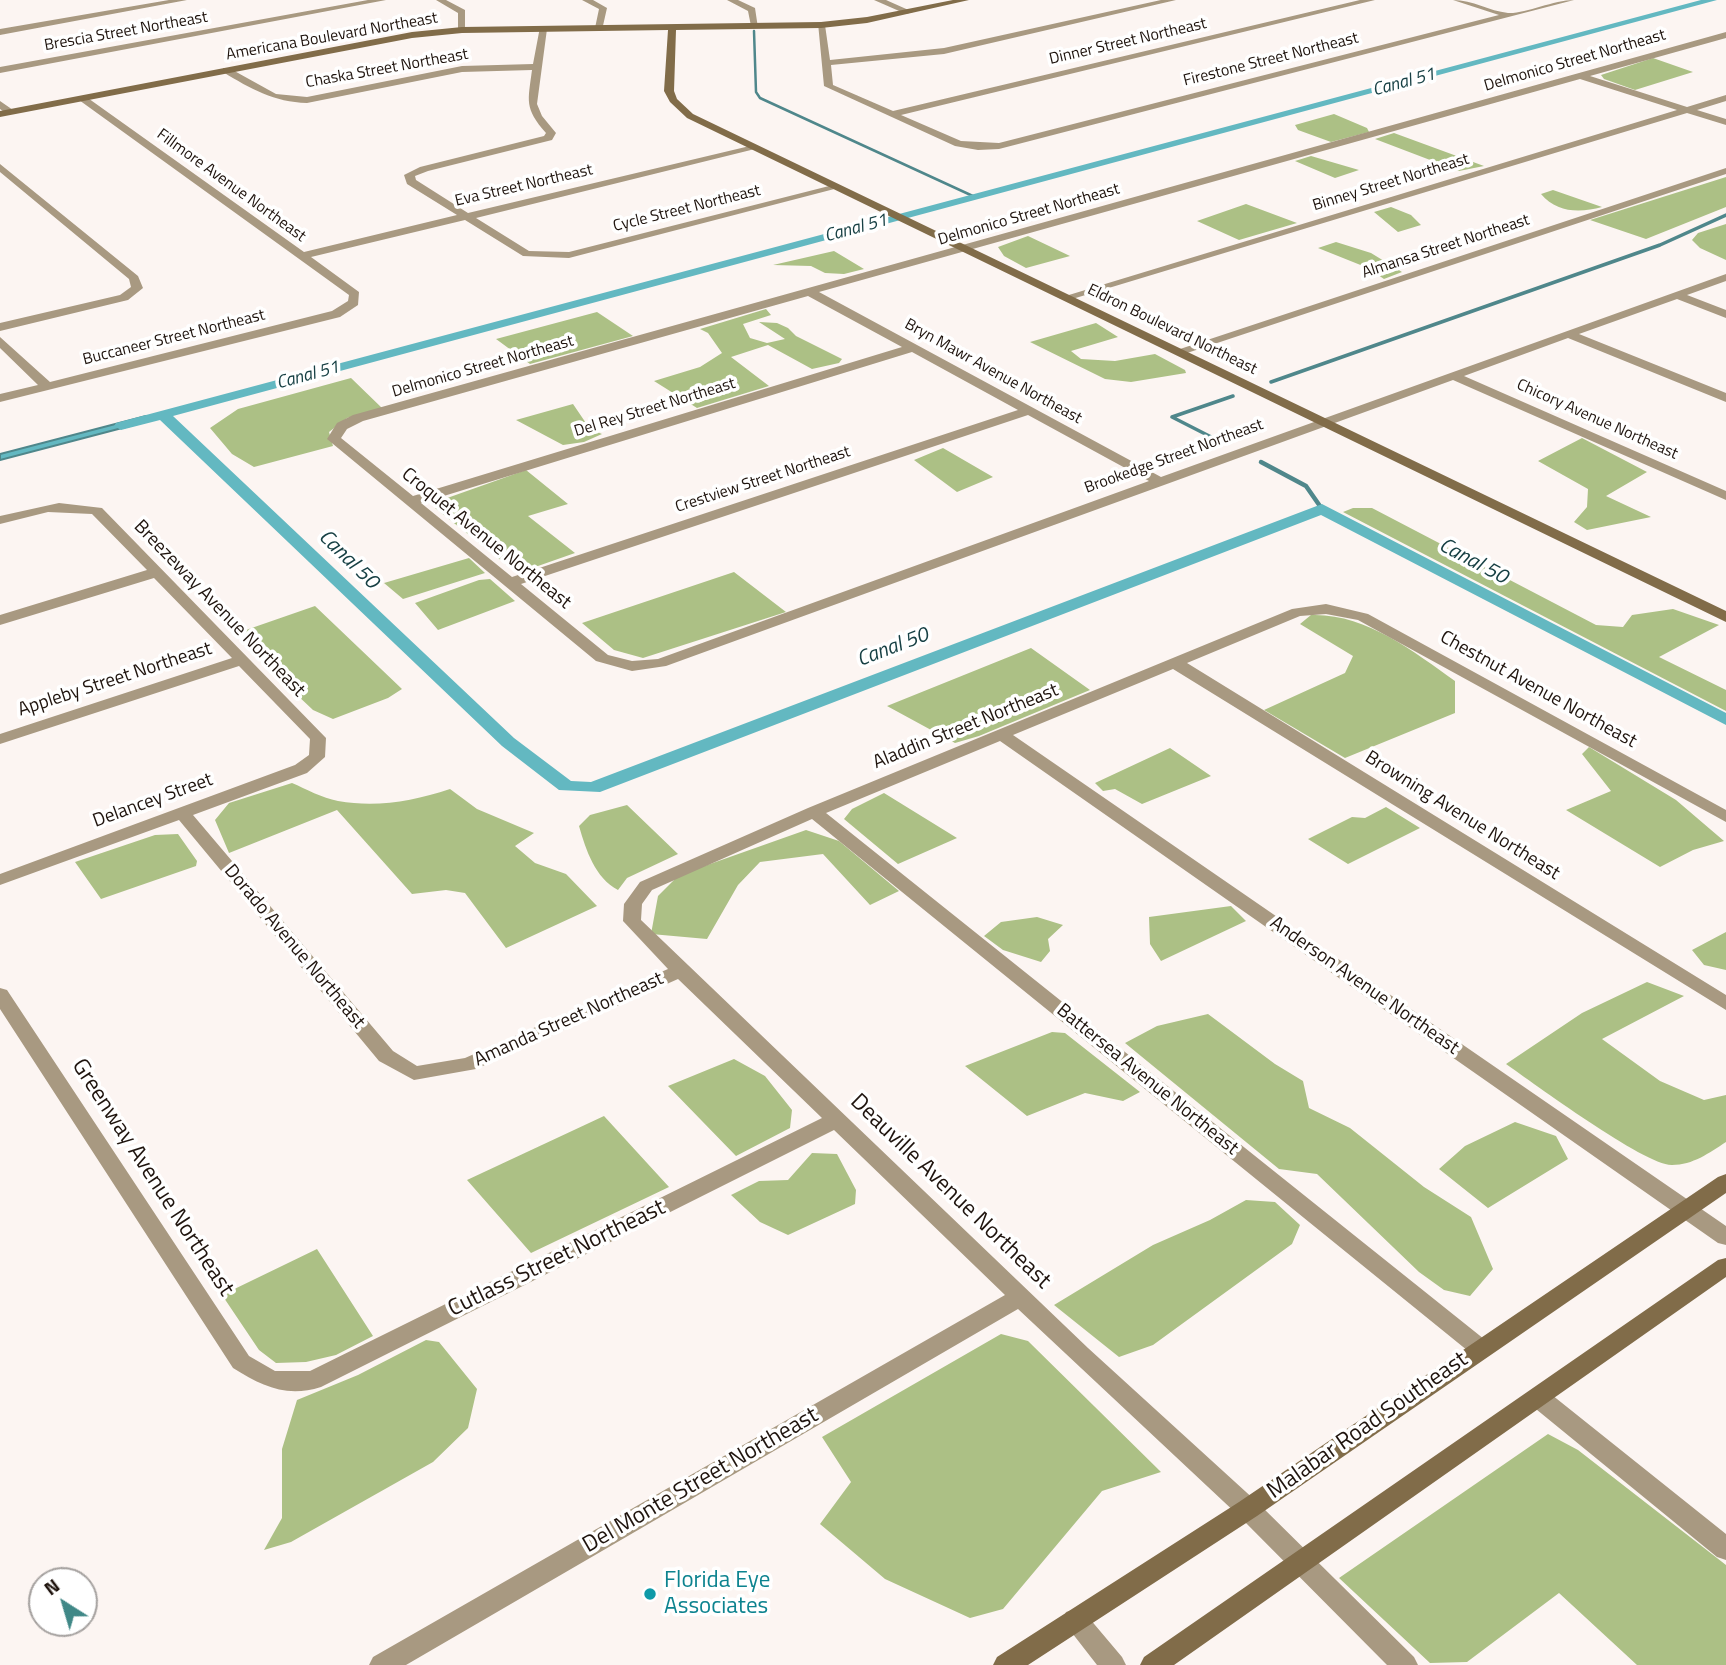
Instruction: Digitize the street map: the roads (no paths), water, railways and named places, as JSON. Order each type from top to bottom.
[{"type":"street","points":[[0,32],[183,0]]},
{"type":"street","name":"Brescia Street Northeast","points":[[0,70],[382,0]]},
{"type":"street","points":[[439,0],[462,12],[462,30]]},
{"type":"street","points":[[586,0],[603,8],[599,27]]},
{"type":"street","points":[[731,0],[752,10],[755,26]]},
{"type":"street","points":[[878,0],[909,12]]},
{"type":"street","name":"Americana Boulevard Northeast","points":[[5,113],[386,39],[462,30],[821,25],[909,12],[965,0]]},
{"type":"street","points":[[827,63],[944,51],[1172,0]]},
{"type":"street","name":"Dinner Street Northeast","points":[[892,114],[1371,0]]},
{"type":"street","points":[[1457,0],[1509,16]]},
{"type":"street","name":"Firestone Street Northeast","points":[[892,114],[959,144],[999,146],[1570,0]]},
{"type":"street","points":[[821,25],[829,86],[892,114]]},
{"type":"street","name":"Eldron Boulevard Northeast","points":[[672,27],[669,91],[673,100],[690,116],[1726,617]]},
{"type":"street","points":[[466,217],[411,182],[409,175],[548,138],[551,133],[537,117],[532,104],[543,29]]},
{"type":"street","name":"Delmonico Street Northeast","points":[[342,426],[358,418],[1726,35]]},
{"type":"street","name":"Chaska Street Northeast","points":[[226,70],[272,98],[307,100],[462,69],[536,67]]},
{"type":"street","points":[[1580,76],[1726,122]]},
{"type":"street","name":"Fillmore Avenue Northeast","points":[[82,98],[355,294],[354,303]]},
{"type":"street","name":"Binney Street Northeast","points":[[1065,298],[1726,98]]},
{"type":"street","points":[[0,104],[5,113]]},
{"type":"street","name":"Eva Street Northeast","points":[[301,256],[754,148]]},
{"type":"street","points":[[0,167],[134,278],[137,288],[124,298],[0,327]]},
{"type":"street","name":"Almansa Street Northeast","points":[[1177,352],[1726,171]]},
{"type":"street","name":"Cycle Street Northeast","points":[[466,217],[527,254],[544,257],[569,255],[837,187]]},
{"type":"street","name":"Brookedge Street Northeast","points":[[632,666],[660,663],[1726,277]]},
{"type":"street","name":"Bryn Mawr Avenue Northeast","points":[[810,292],[1159,481]]},
{"type":"street","points":[[1677,295],[1726,314]]},
{"type":"street","name":"Buccaneer Street Northeast","points":[[0,398],[336,314],[354,303]]},
{"type":"street","points":[[1567,334],[1726,398]]},
{"type":"street","points":[[0,341],[47,386]]},
{"type":"street","name":"Del Rey Street Northeast","points":[[409,502],[912,348]]},
{"type":"street","name":"Chicory Avenue Northeast","points":[[1454,376],[1726,496]]},
{"type":"street","name":"Crestview Street Northeast","points":[[510,583],[1028,411]]},
{"type":"street","name":"Croquet Avenue Northeast","points":[[342,426],[334,439],[409,502],[602,658],[632,666]]},
{"type":"street","name":"Breezeway Avenue Northeast","points":[[0,520],[46,507],[73,505],[97,511],[318,738],[317,757]]},
{"type":"street","points":[[0,620],[157,572]]},
{"type":"street","name":"Aladdin Street Northeast","points":[[633,904],[646,886],[814,812],[1297,611],[1326,609]]},
{"type":"street","name":"Chestnut Avenue Northeast","points":[[1326,609],[1363,617],[1726,817]]},
{"type":"street","name":"Appleby Street Northeast","points":[[0,739],[243,660]]},
{"type":"street","name":"Browning Avenue Northeast","points":[[1175,663],[1726,1004]]},
{"type":"street","name":"Anderson Avenue Northeast","points":[[1002,735],[1726,1237]]},
{"type":"street","name":"Delancey Street","points":[[0,880],[301,769],[317,757]]},
{"type":"street","name":"Battersea Avenue Northeast","points":[[814,812],[1481,1349]]},
{"type":"street","name":"Dorado Avenue Northeast","points":[[182,813],[386,1056],[414,1073]]},
{"type":"street","name":"Deauville Avenue Northeast","points":[[633,904],[632,921],[681,971],[838,1119],[1020,1297],[1248,1509],[1405,1665]]},
{"type":"street","name":"Amanda Street Northeast","points":[[414,1073],[469,1065],[681,971]]},
{"type":"street","name":"Greenway Avenue Northeast","points":[[0,994],[240,1362],[271,1380]]},
{"type":"street","name":"Cutlass Street Northeast","points":[[271,1380],[313,1380],[838,1119]]},
{"type":"street","name":"Malabar Road Southeast","points":[[1006,1665],[1248,1509],[1726,1182]]},
{"type":"street","points":[[1153,1665],[1726,1266]]},
{"type":"street","name":"Del Monte Street Northeast","points":[[382,1665],[1020,1297]]},
{"type":"street","points":[[1539,1398],[1726,1549]]},
{"type":"street","points":[[1075,1620],[1113,1665]]},
{"type":"water","points":[[146,416],[145,422],[0,460],[0,454]]},
{"type":"waterway","name":"Canal 51","points":[[121,426],[1712,0]]},
{"type":"waterway","points":[[754,31],[756,92],[760,98],[975,197]]},
{"type":"waterway","points":[[1271,382],[1660,245],[1726,215]]},
{"type":"waterway","points":[[1221,442],[1172,417],[1233,396]]},
{"type":"waterway","name":"Canal 50","points":[[163,415],[508,742],[566,786],[593,788],[1322,509],[1726,720]]},
{"type":"waterway","points":[[1261,462],[1306,486],[1322,509]]},
{"type":"place","name":"Florida Eye Associates","points":[[650,1594]]}]
